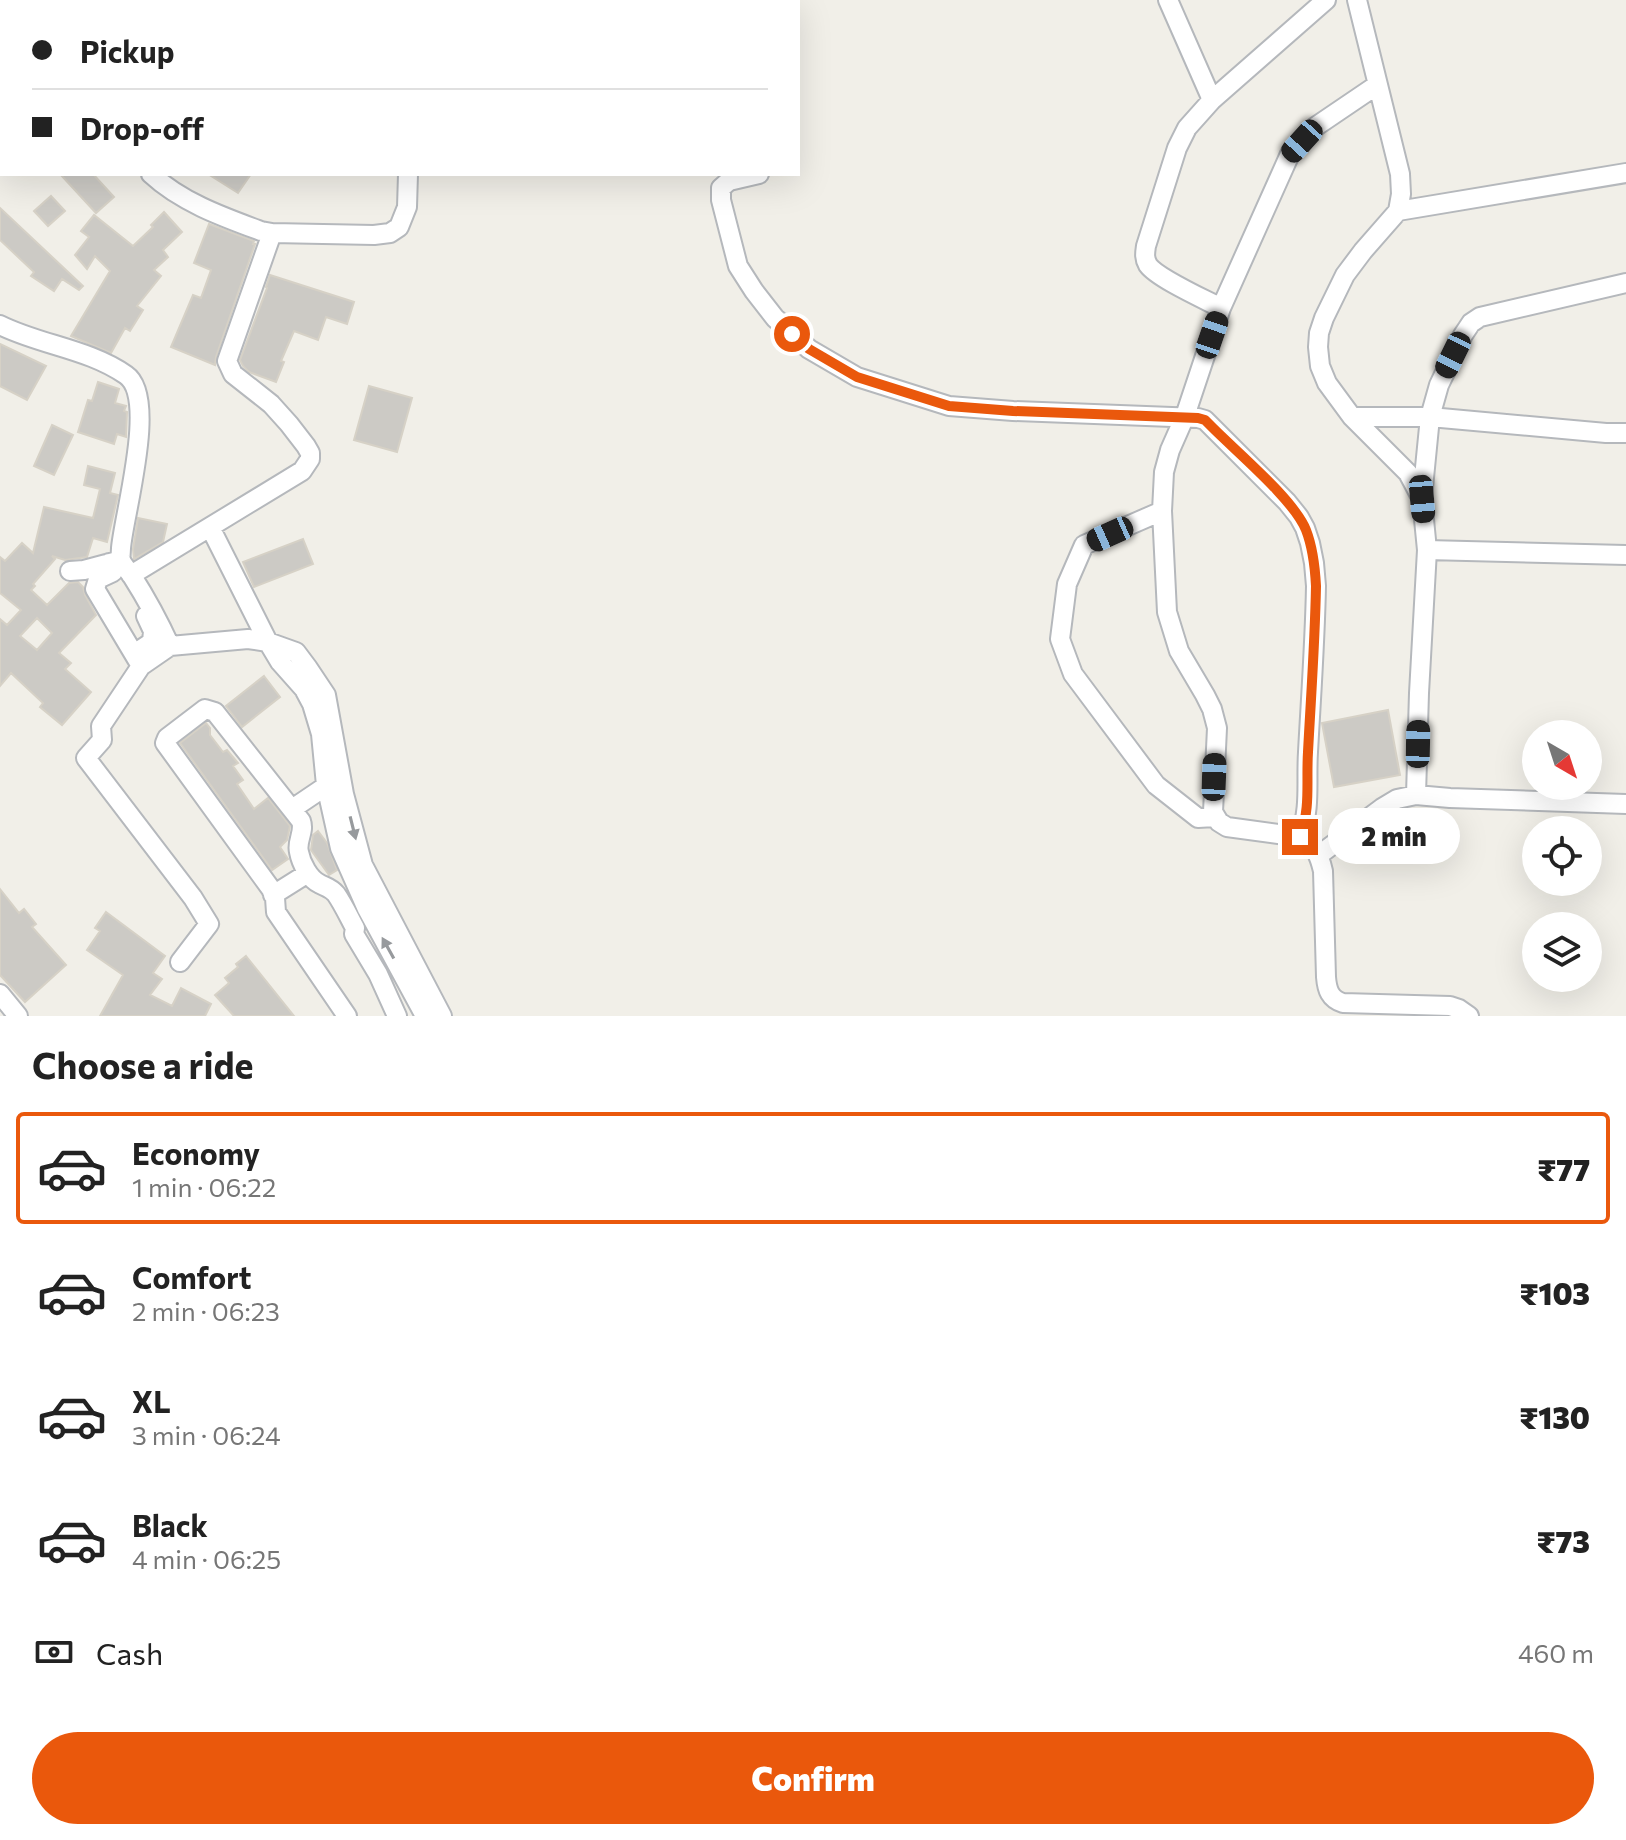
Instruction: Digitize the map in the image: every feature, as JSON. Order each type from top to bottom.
[{"type":"street","points":[[1168,0],[1212,100]]},
{"type":"street","points":[[1221,308],[1156,273],[1144,255],[1177,148],[1187,128],[1212,100],[1326,0]]},
{"type":"street","points":[[1357,0],[1400,174],[1401,194],[1398,211],[1345,275],[1319,333],[1320,366],[1327,383],[1352,417],[1408,473],[1422,499]]},
{"type":"street","points":[[1377,85],[1315,127],[1290,154],[1221,308],[1164,472],[1162,511],[1167,612],[1179,651],[1212,709],[1217,728],[1215,817],[1227,827],[1300,837],[1310,843],[1319,855],[1323,871],[1326,977],[1331,997],[1343,1003],[1450,1006],[1469,1016]]},
{"type":"street","points":[[1398,211],[1626,173]]},
{"type":"street","points":[[153,176],[187,199],[248,226],[272,233],[374,235],[390,233],[399,227],[407,207],[408,176]]},
{"type":"street","points":[[750,176],[729,181],[721,188],[721,200],[738,266],[775,318],[809,349],[857,377],[949,406],[1185,416],[1205,420],[1287,502],[1305,528],[1316,586],[1307,808],[1300,837]]},
{"type":"street","points":[[138,660],[95,589],[98,579],[210,527],[302,471],[310,459],[306,446],[289,424],[271,404],[233,374],[227,361],[272,233]]},
{"type":"street","points":[[1416,795],[1427,550],[1422,499],[1430,417],[1439,385],[1463,335],[1471,323],[1480,317],[1626,283]]},
{"type":"street","points":[[0,325],[104,363],[128,376],[135,384],[140,399],[140,421],[119,568],[121,576],[142,606],[153,631],[152,642],[138,660],[101,726],[102,740],[86,758],[193,898],[209,924],[180,962]]},
{"type":"street","points":[[1352,417],[1430,417],[1626,433]]},
{"type":"street","points":[[1162,511],[1084,545],[1067,584],[1060,639],[1073,674],[1156,785],[1198,818],[1215,817]]},
{"type":"street","points":[[210,527],[268,642]]},
{"type":"street","points":[[1427,550],[1626,555]]},
{"type":"street","points":[[70,571],[119,568]]},
{"type":"street","points":[[119,568],[170,646]]},
{"type":"street","points":[[138,660],[170,646],[248,639],[296,652],[326,695],[340,848],[367,909],[431,1010]]},
{"type":"street","points":[[347,1016],[276,912],[271,889],[165,743],[167,738],[205,709],[215,712],[301,821],[303,827],[298,846],[308,873],[317,884],[335,892],[397,1016]]},
{"type":"street","points":[[292,809],[334,781]]},
{"type":"street","points":[[1319,855],[1382,808],[1397,799],[1416,795],[1626,804]]},
{"type":"street","points":[[273,895],[308,873]]},
{"type":"street","points":[[0,994],[18,1016]]},
{"type":"building","points":[[62,176],[95,176],[114,197],[96,213]]},
{"type":"building","points":[[211,176],[250,176],[238,193]]},
{"type":"building","points":[[51,196],[65,211],[48,226],[34,211]]},
{"type":"building","points":[[0,208],[83,286],[79,290],[62,279],[54,291],[31,276],[34,272],[0,240]]},
{"type":"building","points":[[164,212],[182,232],[163,250],[168,257],[154,270],[161,276],[137,306],[143,310],[130,331],[125,328],[111,353],[71,336],[110,271],[95,256],[87,269],[75,255],[89,237],[81,231],[94,215],[133,246]]},
{"type":"building","points":[[209,224],[255,244],[215,365],[171,347],[193,295],[201,298],[211,270],[194,263]]},
{"type":"building","points":[[270,275],[354,302],[347,324],[326,317],[318,340],[294,331],[276,382],[249,372],[240,360]]},
{"type":"building","points":[[0,344],[46,366],[27,400],[0,386]]},
{"type":"building","points":[[98,382],[119,389],[115,403],[126,406],[126,437],[117,434],[114,444],[78,432],[88,400],[92,401]]},
{"type":"building","points":[[369,386],[412,398],[397,452],[354,440]]},
{"type":"building","points":[[52,425],[73,435],[54,475],[34,466]]},
{"type":"building","points":[[88,466],[115,473],[110,493],[118,495],[107,542],[93,538],[87,557],[65,560],[52,556],[55,559],[31,590],[47,605],[69,583],[78,582],[96,615],[59,653],[71,663],[65,669],[91,692],[62,725],[40,707],[43,703],[11,673],[0,686],[0,619],[7,625],[21,610],[0,593],[0,557],[5,561],[22,543],[33,553],[44,507],[93,518],[100,489],[84,485]],"holes":[[[37,618],[52,633],[37,650],[20,636]]]},
{"type":"building","points":[[138,518],[167,524],[163,542],[134,559],[133,549]]},
{"type":"building","points":[[303,539],[313,564],[254,587],[243,562]]},
{"type":"building","points":[[264,676],[280,697],[242,727],[226,706]]},
{"type":"building","points":[[1388,710],[1400,775],[1334,787],[1322,723]]},
{"type":"building","points":[[206,723],[210,735],[223,752],[227,750],[238,763],[233,766],[243,780],[237,784],[254,809],[268,798],[290,826],[287,840],[280,847],[288,859],[272,870],[180,743]]},
{"type":"building","points":[[318,831],[327,843],[337,870],[329,875],[311,850],[313,835]]},
{"type":"building","points":[[0,889],[19,913],[24,909],[36,924],[32,927],[66,965],[25,1002],[0,975]]},
{"type":"building","points":[[106,912],[165,956],[153,973],[162,979],[150,995],[172,1006],[181,988],[211,1004],[205,1016],[100,1016],[123,975],[87,950],[100,931],[95,928]]},
{"type":"building","points":[[246,956],[294,1016],[234,1016],[215,995],[229,983],[225,978]]},
{"type":"route","points":[[792,334],[809,349],[857,377],[949,406],[1185,416],[1205,420],[1269,483],[1299,517],[1314,563],[1315,643],[1307,808],[1300,837]]}]
